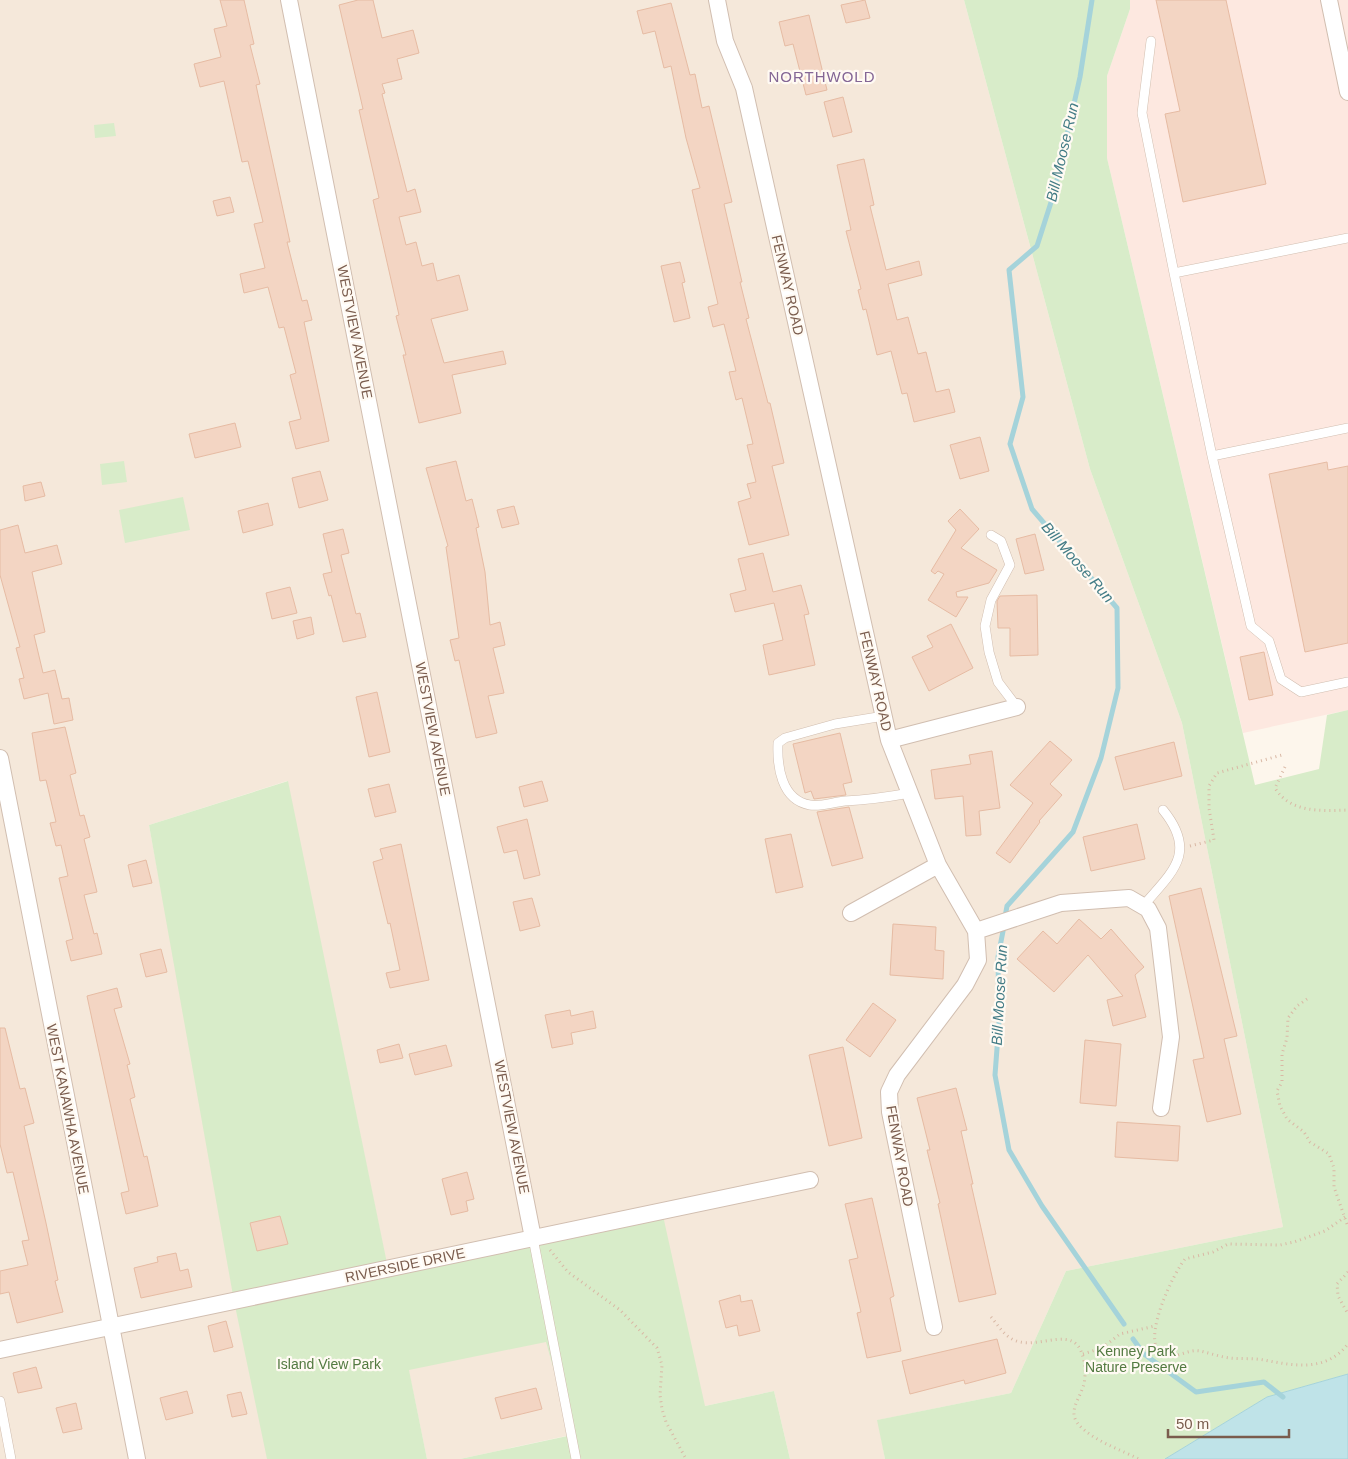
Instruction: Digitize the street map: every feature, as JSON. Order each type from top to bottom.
[{"type":"street","name":"WESTVIEW AVENUE","points":[[290,0],[534,1238]]},
{"type":"street","name":"FENWAY ROAD","points":[[717,0],[725,41],[744,88],[889,740],[938,865],[976,930],[978,960],[965,984],[897,1075],[889,1092],[894,1131],[934,1327]]},
{"type":"street","points":[[1329,0],[1348,92]]},
{"type":"street","points":[[889,740],[1017,707]]},
{"type":"street","name":"WEST KANAWHA AVENUE","points":[[0,758],[137,1459]]},
{"type":"street","points":[[851,913],[938,865]]},
{"type":"street","points":[[976,930],[1061,903],[1129,898],[1148,909],[1158,928],[1171,1038],[1161,1108]]},
{"type":"street","name":"RIVERSIDE DRIVE","points":[[0,1350],[810,1180]]},
{"type":"lane","points":[[1152,41],[1142,113],[1212,456],[1251,626],[1268,642],[1281,679],[1301,692],[1348,682]]},
{"type":"lane","points":[[1174,273],[1348,238]]},
{"type":"lane","points":[[1212,456],[1348,428]]},
{"type":"lane","points":[[991,535],[1001,541],[1010,565],[991,600],[985,626],[989,652],[998,682],[1017,707]]},
{"type":"lane","points":[[884,716],[835,724],[785,738],[778,742],[778,764],[782,782],[795,799],[811,806],[863,801],[910,792]]},
{"type":"lane","points":[[1143,906],[1176,868],[1180,849],[1176,827],[1163,810]]},
{"type":"lane","name":"WESTVIEW AVENUE","points":[[534,1238],[576,1459]]},
{"type":"lane","points":[[0,1401],[11,1459]]},
{"type":"path","points":[[1180,849],[1214,840],[1209,786],[1217,773],[1282,755]]},
{"type":"path","points":[[1285,767],[1275,788],[1282,800],[1302,808],[1348,810]]},
{"type":"path","points":[[1307,999],[1297,1006],[1288,1018],[1287,1038],[1282,1054],[1282,1082],[1277,1091],[1280,1106],[1287,1118],[1304,1132],[1310,1142],[1329,1154],[1334,1168],[1334,1187],[1348,1227]]},
{"type":"path","points":[[1345,1217],[1325,1231],[1294,1242],[1280,1245],[1228,1244],[1213,1252],[1185,1259],[1170,1282],[1156,1326],[1154,1340],[1158,1350],[1166,1356],[1174,1357],[1186,1351],[1197,1350],[1228,1358],[1264,1360],[1277,1364],[1308,1366],[1328,1361],[1348,1344]]},
{"type":"path","points":[[534,1238],[546,1246],[568,1272],[620,1310],[657,1348],[662,1365],[662,1409],[666,1422],[686,1459]]},
{"type":"path","points":[[1348,1272],[1337,1284],[1338,1296],[1348,1314]]},
{"type":"path","points":[[992,1317],[1002,1331],[1013,1340],[1028,1344],[1060,1339],[1070,1340],[1077,1345],[1082,1354],[1083,1386],[1073,1408],[1080,1428],[1139,1459]]},
{"type":"path","points":[[1082,1354],[1102,1348],[1120,1334],[1156,1326]]},
{"type":"shaded area","points":[[0,0],[964,0],[1090,469],[1182,723],[1283,1227],[1066,1271],[1011,1393],[878,1420],[885,1459],[790,1459],[774,1391],[460,1459],[427,1459],[287,781],[149,825],[268,1459],[0,1459]]},
{"type":"shaded area","points":[[1130,0],[1348,0],[1348,710],[1243,733],[1107,158],[1107,76],[1130,9]]},
{"type":"green space","name":"Kenney Park Nature Preserve","points":[[964,0],[1130,0],[1130,9],[1107,76],[1107,158],[1255,785],[1319,769],[1327,715],[1348,710],[1348,1374],[1267,1397],[1165,1459],[885,1459],[877,1420],[1011,1393],[1066,1271],[1283,1227],[1182,723],[1090,469]]},
{"type":"green space","points":[[114,123],[116,136],[95,138],[94,125]]},
{"type":"green space","points":[[124,461],[127,482],[102,485],[100,464]]},
{"type":"green space","points":[[183,497],[190,530],[125,543],[119,510]]},
{"type":"green space","name":"Island View Park","points":[[288,781],[388,1268],[662,1211],[705,1406],[774,1391],[790,1459],[460,1459],[572,1435],[546,1342],[409,1370],[427,1459],[267,1459],[234,1301],[149,825]]},
{"type":"water","points":[[1348,1374],[1348,1459],[1165,1459],[1267,1397]]},
{"type":"building","points":[[220,0],[244,0],[254,44],[250,45],[260,84],[256,85],[290,242],[287,242],[302,301],[307,300],[312,320],[304,322],[329,441],[296,449],[289,422],[301,419],[290,375],[296,373],[284,327],[279,328],[268,287],[244,293],[240,274],[265,268],[254,224],[263,222],[248,161],[242,162],[224,81],[200,87],[194,64],[221,57],[214,29],[227,26]]},
{"type":"building","points":[[358,0],[373,0],[382,38],[413,30],[419,53],[397,59],[402,79],[382,84],[385,93],[382,94],[407,192],[415,189],[421,212],[399,217],[406,245],[416,242],[422,266],[433,263],[437,281],[459,275],[468,310],[431,319],[444,363],[503,351],[506,364],[452,375],[461,413],[419,423],[403,355],[406,355],[396,316],[399,315],[373,200],[379,198],[359,110],[363,109],[339,5]]},
{"type":"building","points":[[865,0],[870,18],[846,23],[841,5]]},
{"type":"building","points":[[1156,0],[1226,0],[1266,184],[1183,202],[1165,114],[1180,111]]},
{"type":"building","points":[[671,3],[690,75],[695,74],[702,108],[709,106],[732,202],[724,204],[749,318],[746,319],[768,403],[770,403],[784,463],[772,466],[789,535],[749,545],[738,502],[751,498],[747,484],[756,482],[747,445],[753,444],[742,398],[736,400],[729,372],[736,371],[724,324],[713,327],[708,307],[718,304],[692,190],[700,188],[686,138],[671,66],[664,68],[655,31],[643,34],[637,11]]},
{"type":"building","points":[[809,15],[827,90],[806,95],[793,44],[785,46],[779,22]]},
{"type":"building","points":[[843,97],[852,132],[833,137],[824,102]]},
{"type":"building","points":[[864,159],[874,205],[870,206],[886,270],[919,261],[922,275],[888,284],[897,320],[908,317],[918,354],[926,352],[936,392],[949,389],[955,412],[914,422],[907,393],[902,394],[891,351],[877,355],[866,309],[863,310],[858,290],[861,289],[846,231],[851,230],[837,165]]},
{"type":"building","points":[[230,197],[234,212],[217,216],[213,201]]},
{"type":"building","points":[[680,262],[685,282],[682,283],[690,318],[674,322],[661,266]]},
{"type":"building","points":[[235,423],[241,447],[195,458],[189,434]]},
{"type":"building","points":[[980,437],[989,471],[960,479],[950,445]]},
{"type":"building","points":[[456,461],[466,501],[472,499],[479,527],[476,528],[485,572],[490,625],[500,622],[505,645],[493,648],[504,693],[488,696],[497,733],[476,738],[459,660],[455,661],[450,640],[459,638],[446,547],[448,546],[426,468]]},
{"type":"building","points":[[1327,462],[1328,470],[1348,466],[1348,643],[1305,652],[1269,474]]},
{"type":"building","points":[[320,471],[328,500],[299,508],[292,478]]},
{"type":"building","points":[[41,482],[45,496],[25,501],[23,486]]},
{"type":"building","points":[[268,503],[273,525],[243,533],[238,511]]},
{"type":"building","points":[[514,506],[519,524],[502,528],[497,510]]},
{"type":"building","points":[[960,509],[979,529],[961,548],[997,570],[989,583],[956,592],[957,597],[968,597],[956,617],[928,600],[944,574],[938,571],[935,574],[931,571],[956,530],[948,521]]},
{"type":"building","points":[[18,525],[25,553],[57,545],[62,564],[32,572],[45,632],[34,635],[43,673],[55,670],[62,699],[69,698],[73,720],[54,724],[48,693],[24,699],[19,679],[24,678],[16,648],[20,647],[0,575],[0,530]]},
{"type":"building","points":[[343,529],[349,553],[341,555],[356,614],[360,613],[366,637],[343,642],[331,595],[329,596],[323,574],[332,572],[323,534]]},
{"type":"building","points":[[1035,534],[1044,570],[1025,574],[1016,539]]},
{"type":"building","points":[[763,553],[773,592],[801,585],[809,614],[804,615],[815,665],[769,675],[763,645],[783,640],[774,603],[735,612],[730,594],[746,590],[738,559]]},
{"type":"building","points":[[290,587],[297,613],[272,619],[266,593]]},
{"type":"building","points":[[1037,595],[1038,655],[1010,656],[1010,628],[998,628],[997,601],[1000,596]]},
{"type":"building","points":[[311,617],[314,634],[297,639],[293,621]]},
{"type":"building","points":[[951,624],[973,668],[929,691],[912,657],[933,647],[927,636]]},
{"type":"building","points":[[1264,652],[1273,695],[1249,700],[1240,657]]},
{"type":"building","points":[[377,692],[390,752],[369,757],[356,697]]},
{"type":"building","points":[[65,727],[76,773],[70,775],[80,816],[84,815],[90,837],[84,839],[97,892],[84,895],[94,934],[97,933],[102,954],[71,961],[66,941],[73,939],[59,878],[68,876],[61,845],[56,846],[50,823],[56,822],[46,780],[40,781],[32,733]]},
{"type":"building","points":[[840,733],[852,782],[843,784],[846,795],[814,799],[811,791],[805,793],[793,744]]},
{"type":"building","points":[[1050,741],[1072,760],[1050,784],[1062,795],[1039,821],[1010,863],[996,853],[1033,803],[1010,785]]},
{"type":"building","points":[[1174,742],[1182,776],[1124,790],[1115,757]]},
{"type":"building","points":[[992,751],[1000,808],[979,811],[981,835],[966,836],[963,796],[935,799],[931,770],[971,764],[969,755]]},
{"type":"building","points":[[542,781],[548,801],[524,807],[519,787]]},
{"type":"building","points":[[389,784],[396,812],[375,817],[368,789]]},
{"type":"building","points":[[849,807],[863,858],[832,866],[817,812]]},
{"type":"building","points":[[527,819],[540,875],[524,879],[517,850],[504,853],[497,827]]},
{"type":"building","points":[[1137,824],[1145,859],[1091,871],[1083,837]]},
{"type":"building","points":[[791,834],[803,887],[776,893],[765,839]]},
{"type":"building","points":[[401,844],[429,980],[390,988],[386,973],[400,970],[390,923],[388,924],[373,862],[383,859],[380,849]]},
{"type":"building","points":[[146,860],[152,883],[133,887],[128,865]]},
{"type":"building","points":[[1201,888],[1237,1036],[1224,1039],[1241,1114],[1207,1122],[1193,1060],[1204,1058],[1169,896]]},
{"type":"building","points":[[532,898],[540,926],[520,931],[513,902]]},
{"type":"building","points":[[1079,919],[1101,939],[1111,929],[1144,967],[1135,975],[1146,1017],[1113,1026],[1107,1000],[1123,996],[1088,955],[1054,992],[1017,959],[1043,931],[1057,944]]},
{"type":"building","points":[[893,924],[936,927],[935,950],[944,951],[943,979],[890,975]]},
{"type":"building","points":[[161,949],[167,972],[146,977],[140,954]]},
{"type":"building","points":[[117,988],[122,1007],[114,1009],[130,1064],[127,1065],[135,1097],[130,1099],[144,1157],[147,1156],[158,1206],[126,1214],[121,1193],[129,1191],[87,996]]},
{"type":"building","points":[[873,1003],[896,1020],[870,1057],[846,1040]]},
{"type":"building","points":[[570,1010],[571,1016],[593,1011],[596,1028],[571,1033],[573,1044],[552,1048],[545,1015]]},
{"type":"building","points":[[0,1028],[5,1028],[20,1089],[25,1088],[34,1123],[24,1126],[58,1280],[55,1281],[63,1312],[17,1323],[9,1292],[0,1294],[0,1271],[28,1265],[22,1241],[29,1240],[13,1172],[7,1173],[0,1144]]},
{"type":"building","points":[[1085,1040],[1121,1044],[1116,1106],[1080,1103]]},
{"type":"building","points":[[399,1044],[403,1058],[380,1063],[377,1050]]},
{"type":"building","points":[[446,1045],[452,1066],[415,1075],[409,1054]]},
{"type":"building","points":[[843,1047],[862,1138],[829,1146],[809,1055]]},
{"type":"building","points":[[956,1088],[967,1130],[961,1131],[973,1184],[971,1184],[996,1294],[959,1302],[938,1204],[940,1203],[927,1150],[930,1150],[917,1098]]},
{"type":"building","points":[[1117,1122],[1180,1126],[1178,1161],[1115,1157]]},
{"type":"building","points":[[467,1172],[474,1199],[466,1201],[468,1211],[451,1215],[442,1179]]},
{"type":"building","points":[[872,1198],[894,1296],[890,1298],[901,1351],[867,1358],[857,1313],[861,1312],[849,1260],[858,1258],[845,1204]]},
{"type":"building","points":[[280,1216],[288,1244],[257,1251],[250,1223]]},
{"type":"building","points":[[176,1253],[180,1271],[188,1269],[192,1287],[141,1298],[134,1268],[158,1262],[157,1257]]},
{"type":"building","points":[[740,1295],[741,1302],[752,1300],[760,1331],[739,1336],[737,1325],[726,1328],[719,1301]]},
{"type":"building","points":[[226,1321],[233,1347],[214,1352],[208,1326]]},
{"type":"building","points":[[997,1339],[1006,1373],[965,1384],[964,1380],[910,1394],[902,1361]]},
{"type":"building","points":[[36,1367],[42,1388],[18,1393],[13,1373]]},
{"type":"building","points":[[536,1388],[542,1409],[501,1419],[495,1398]]},
{"type":"building","points":[[187,1391],[193,1413],[166,1420],[160,1398]]},
{"type":"building","points":[[241,1392],[247,1414],[232,1417],[227,1395]]},
{"type":"building","points":[[76,1403],[82,1429],[63,1433],[56,1408]]},
{"type":"waterway","name":"Bill Moose Run","points":[[1005,917],[1007,906],[1073,832],[1101,758],[1118,688],[1117,608],[1032,509],[1010,444],[1023,397],[1009,270],[1037,246],[1054,193],[1080,77],[1092,0]]},
{"type":"waterway","name":"Bill Moose Run","points":[[1004,926],[998,957],[999,1022],[995,1075],[1009,1150],[1042,1206],[1124,1324]]},
{"type":"waterway","name":"Bill Moose Run","points":[[1133,1339],[1144,1354],[1196,1392],[1264,1382],[1283,1397]]},
{"type":"district","name":"NORTHWOLD","points":[[822,76]]}]
